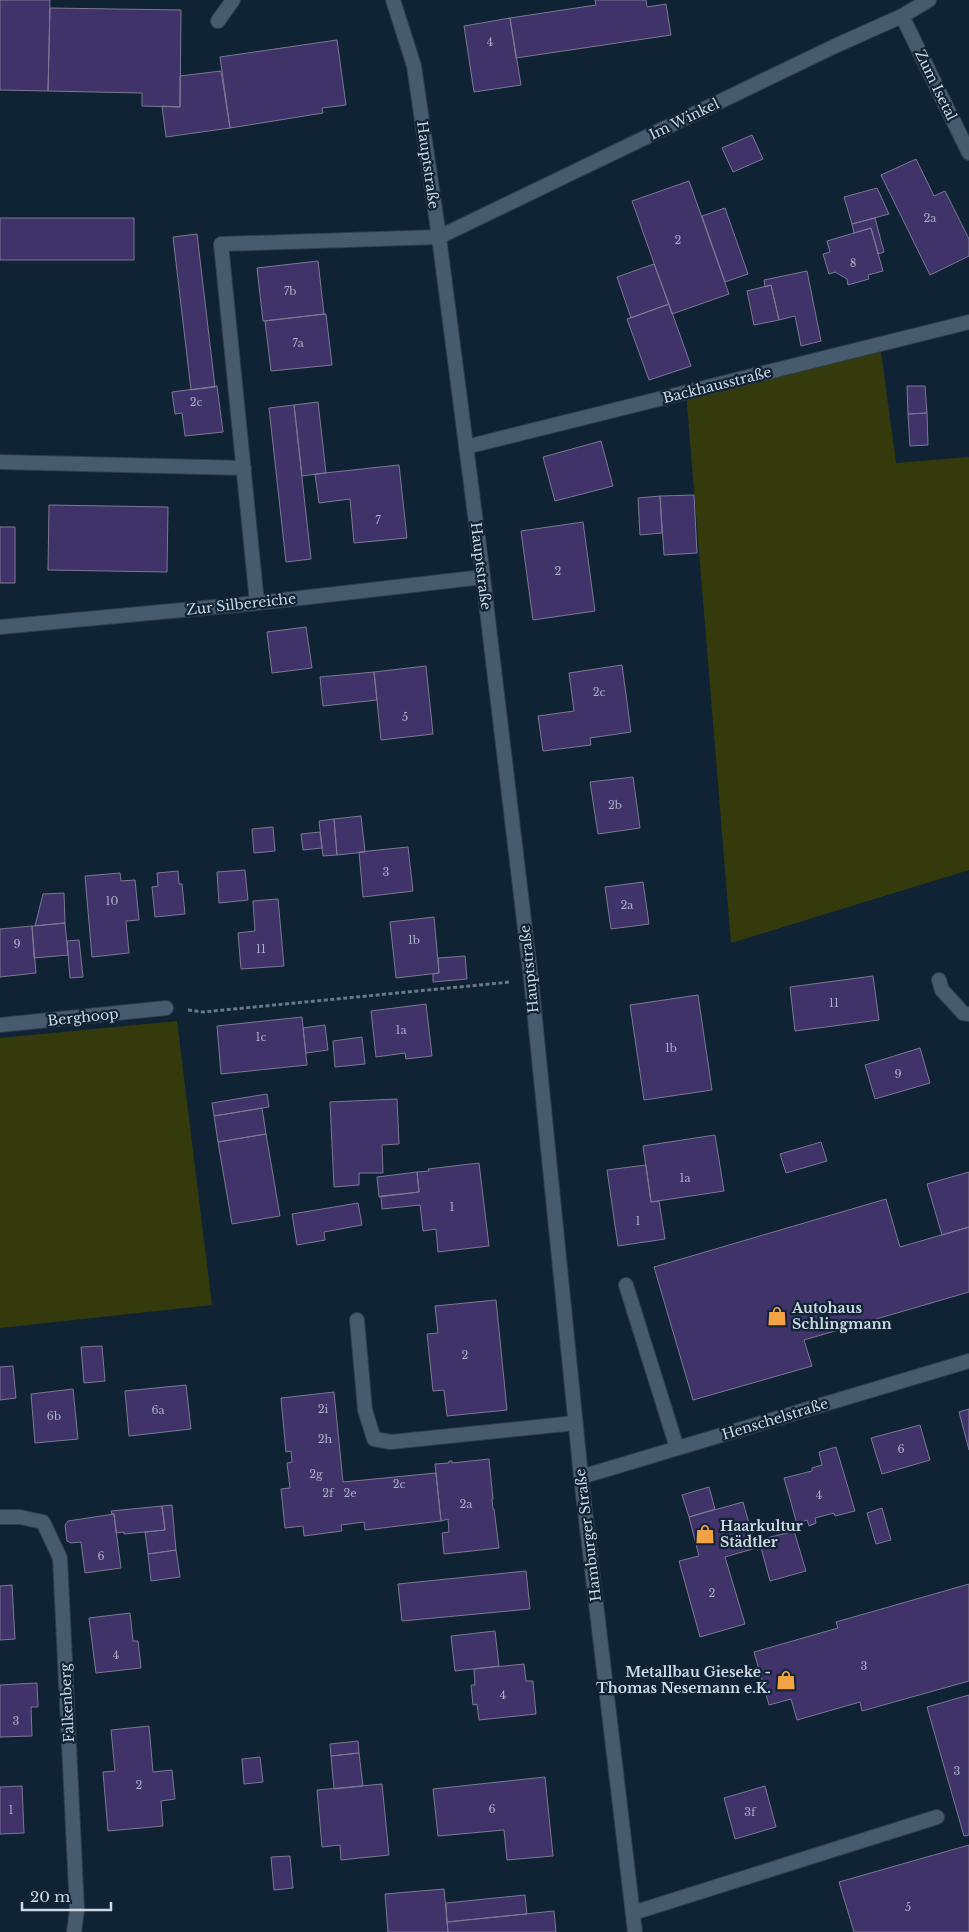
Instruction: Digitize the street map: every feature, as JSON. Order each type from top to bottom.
[{"type":"street","points":[[218,21],[233,0]]},
{"type":"street","name":"Hauptstraße","points":[[393,0],[414,66],[439,237],[531,980],[547,1137]]},
{"type":"street","name":"Im Winkel","points":[[439,237],[826,50],[902,16],[930,0]]},
{"type":"street","name":"Zum Isetal","points":[[902,16],[969,153]]},
{"type":"street","points":[[257,603],[221,244],[439,237]]},
{"type":"street","name":"Backhausstraße","points":[[466,447],[969,322]]},
{"type":"street","points":[[0,462],[244,468]]},
{"type":"street","name":"Zur Silbereiche","points":[[0,627],[257,603],[482,577]]},
{"type":"street","points":[[939,980],[942,990],[963,1013],[969,1014]]},
{"type":"street","name":"Berghoop","points":[[0,1025],[166,1008]]},
{"type":"street","name":"Hamburger Straße","points":[[547,1137],[575,1422],[635,1932]]},
{"type":"street","points":[[626,1285],[677,1448]]},
{"type":"street","points":[[357,1320],[365,1410],[374,1439],[391,1442],[575,1422]]},
{"type":"street","name":"Henschelstraße","points":[[581,1476],[969,1361]]},
{"type":"street","name":"Falkenberg","points":[[0,1517],[20,1517],[43,1522],[60,1558],[77,1910],[74,1932]]},
{"type":"street","points":[[632,1913],[937,1817]]},
{"type":"path","points":[[166,1008],[203,1012],[531,980]]},
{"type":"green space","points":[[880,344],[896,463],[969,457],[969,870],[731,943],[686,392]]},
{"type":"green space","points":[[177,1021],[212,1305],[0,1328],[0,1038]]},
{"type":"building","points":[[0,0],[50,0],[48,91],[0,90]]},
{"type":"building","points":[[595,0],[646,0],[647,7],[666,4],[671,35],[516,58],[510,18],[596,5]]},
{"type":"building","points":[[50,8],[181,10],[180,107],[142,106],[142,93],[48,91]]},
{"type":"building","points":[[510,18],[521,85],[474,92],[464,26]]},
{"type":"building","points":[[337,40],[346,105],[322,108],[323,113],[230,128],[220,57]]},
{"type":"building","points":[[221,71],[230,128],[166,137],[162,106],[180,107],[180,76]]},
{"type":"building","points":[[752,135],[763,159],[733,172],[722,148]]},
{"type":"building","points":[[916,159],[934,196],[945,191],[969,239],[969,256],[930,275],[881,175]]},
{"type":"building","points":[[689,181],[729,294],[672,314],[632,201]]},
{"type":"building","points":[[877,188],[889,214],[852,224],[844,197]]},
{"type":"building","points":[[725,208],[748,274],[725,282],[702,216]]},
{"type":"building","points":[[0,218],[134,218],[134,260],[0,260]]},
{"type":"building","points":[[875,218],[884,252],[878,254],[871,228],[854,233],[852,224]]},
{"type":"building","points":[[871,228],[883,271],[868,275],[869,279],[848,285],[847,279],[835,272],[829,274],[823,254],[830,252],[827,241]]},
{"type":"building","points":[[197,234],[215,387],[191,390],[173,237]]},
{"type":"building","points":[[318,261],[324,314],[263,321],[257,268]]},
{"type":"building","points":[[654,264],[669,304],[631,318],[617,277]]},
{"type":"building","points":[[807,271],[821,341],[801,346],[795,316],[779,320],[771,285],[765,287],[764,280]]},
{"type":"building","points":[[771,285],[779,320],[754,325],[747,291]]},
{"type":"building","points":[[669,304],[691,366],[649,380],[627,319]]},
{"type":"building","points":[[326,314],[332,365],[271,371],[265,321]]},
{"type":"building","points":[[217,386],[223,432],[185,436],[182,413],[175,414],[172,392]]},
{"type":"building","points":[[907,386],[925,386],[927,413],[908,414]]},
{"type":"building","points":[[318,402],[326,473],[302,476],[294,405]]},
{"type":"building","points":[[294,405],[311,559],[286,562],[269,408]]},
{"type":"building","points":[[927,413],[928,445],[910,446],[908,414]]},
{"type":"building","points":[[601,441],[613,486],[555,501],[543,457]]},
{"type":"building","points":[[399,465],[407,538],[354,543],[350,499],[319,503],[315,474]]},
{"type":"building","points":[[694,495],[697,553],[664,555],[660,496]]},
{"type":"building","points":[[660,496],[662,533],[640,535],[638,498]]},
{"type":"building","points":[[49,505],[168,507],[167,572],[48,570]]},
{"type":"building","points":[[583,522],[595,611],[533,620],[521,531]]},
{"type":"building","points":[[0,527],[15,527],[15,583],[0,583]]},
{"type":"building","points":[[306,627],[312,668],[272,673],[267,632]]},
{"type":"building","points":[[622,665],[631,732],[590,738],[591,745],[543,751],[538,716],[574,711],[569,673]]},
{"type":"building","points":[[426,666],[433,734],[381,740],[374,672]]},
{"type":"building","points":[[374,672],[377,700],[323,706],[320,677]]},
{"type":"building","points":[[633,777],[640,828],[598,834],[590,782]]},
{"type":"building","points":[[361,816],[365,852],[337,855],[334,819]]},
{"type":"building","points":[[334,819],[337,855],[323,856],[319,821]]},
{"type":"building","points":[[273,827],[275,851],[254,853],[252,829]]},
{"type":"building","points":[[320,832],[322,848],[303,850],[301,834]]},
{"type":"building","points":[[408,847],[413,891],[363,897],[359,852]]},
{"type":"building","points":[[245,870],[248,900],[219,903],[217,872]]},
{"type":"building","points":[[178,871],[179,884],[182,884],[185,914],[155,917],[152,887],[158,886],[157,873]]},
{"type":"building","points":[[120,873],[121,881],[135,880],[139,920],[126,921],[129,953],[92,957],[85,876]]},
{"type":"building","points":[[643,882],[649,924],[611,929],[605,887]]},
{"type":"building","points":[[64,893],[65,923],[35,926],[43,894]]},
{"type":"building","points":[[278,899],[284,966],[241,969],[238,933],[255,931],[253,901]]},
{"type":"building","points":[[434,917],[439,973],[396,978],[390,922]]},
{"type":"building","points":[[65,923],[68,955],[34,958],[32,926]]},
{"type":"building","points":[[32,926],[36,973],[0,977],[0,929]]},
{"type":"building","points":[[79,940],[83,977],[70,978],[67,941]]},
{"type":"building","points":[[465,956],[467,979],[433,982],[433,974],[439,973],[438,958]]},
{"type":"building","points":[[873,976],[879,1020],[795,1031],[790,987]]},
{"type":"building","points":[[698,995],[712,1090],[644,1100],[630,1005]]},
{"type":"building","points":[[426,1004],[432,1056],[406,1059],[405,1053],[376,1057],[371,1011]]},
{"type":"building","points":[[302,1017],[307,1065],[221,1074],[217,1026]]},
{"type":"building","points":[[325,1025],[328,1050],[306,1053],[303,1028]]},
{"type":"building","points":[[362,1037],[365,1064],[335,1067],[333,1041]]},
{"type":"building","points":[[920,1048],[930,1083],[875,1099],[865,1065]]},
{"type":"building","points":[[267,1094],[269,1107],[214,1116],[212,1103]]},
{"type":"building","points":[[397,1099],[399,1144],[382,1145],[383,1173],[359,1173],[359,1185],[334,1187],[330,1102]]},
{"type":"building","points":[[262,1108],[266,1134],[218,1142],[214,1116]]},
{"type":"building","points":[[266,1134],[280,1216],[232,1224],[218,1142]]},
{"type":"building","points":[[715,1135],[724,1191],[651,1202],[643,1146]]},
{"type":"building","points":[[821,1142],[827,1161],[786,1173],[780,1154]]},
{"type":"building","points":[[479,1163],[489,1246],[438,1252],[436,1229],[423,1231],[420,1205],[382,1209],[381,1196],[419,1192],[417,1172]]},
{"type":"building","points":[[646,1165],[651,1202],[659,1201],[665,1239],[618,1246],[607,1170]]},
{"type":"building","points":[[417,1172],[419,1192],[379,1197],[377,1177]]},
{"type":"building","points":[[969,1172],[969,1227],[942,1235],[927,1184]]},
{"type":"building","name":"Autohaus Schlingmann","points":[[886,1199],[900,1247],[969,1227],[969,1292],[804,1340],[812,1366],[693,1400],[654,1267]]},
{"type":"building","points":[[358,1203],[362,1225],[324,1232],[325,1240],[297,1245],[292,1214]]},
{"type":"building","points":[[496,1300],[507,1410],[447,1416],[444,1390],[433,1391],[427,1334],[438,1333],[435,1306]]},
{"type":"building","points":[[102,1346],[105,1381],[84,1383],[81,1347]]},
{"type":"building","points":[[13,1366],[16,1398],[0,1400],[0,1367]]},
{"type":"building","points":[[186,1385],[191,1429],[129,1436],[125,1391]]},
{"type":"building","points":[[73,1389],[78,1439],[35,1443],[31,1394]]},
{"type":"building","points":[[334,1392],[343,1482],[436,1473],[441,1521],[365,1530],[364,1522],[341,1525],[342,1531],[304,1536],[303,1526],[285,1528],[281,1489],[290,1488],[287,1463],[292,1462],[291,1451],[286,1452],[281,1398]]},
{"type":"building","points":[[969,1409],[969,1450],[959,1412]]},
{"type":"building","points":[[920,1425],[930,1460],[882,1474],[871,1438]]},
{"type":"building","points":[[836,1447],[855,1511],[835,1516],[834,1513],[815,1518],[816,1523],[809,1526],[807,1520],[797,1524],[784,1478],[812,1471],[812,1468],[822,1465],[819,1452]]},
{"type":"building","points":[[489,1459],[493,1509],[499,1548],[444,1554],[442,1533],[449,1532],[448,1519],[441,1521],[435,1464],[449,1463],[449,1461],[452,1461],[452,1463]]},
{"type":"building","points":[[709,1487],[715,1509],[689,1517],[682,1495]]},
{"type":"building","points":[[743,1502],[756,1548],[725,1557],[745,1624],[700,1637],[679,1561],[699,1556],[689,1517]]},
{"type":"building","points":[[172,1505],[176,1550],[148,1554],[145,1532],[165,1530],[162,1506]]},
{"type":"building","points":[[162,1506],[165,1530],[116,1533],[114,1514],[111,1511]]},
{"type":"building","points":[[882,1508],[891,1540],[876,1544],[867,1513]]},
{"type":"building","points":[[114,1514],[121,1568],[85,1573],[81,1542],[71,1543],[67,1541],[65,1525],[68,1521]]},
{"type":"building","points":[[794,1531],[806,1571],[770,1581],[759,1540]]},
{"type":"building","points":[[176,1550],[180,1577],[151,1581],[148,1554]]},
{"type":"building","points":[[526,1571],[530,1609],[402,1621],[398,1584]]},
{"type":"building","points":[[969,1584],[969,1681],[862,1711],[860,1702],[797,1720],[791,1699],[769,1705],[754,1652],[838,1628],[836,1622]]},
{"type":"building","points":[[12,1585],[15,1639],[0,1640],[0,1586]]},
{"type":"building","points":[[130,1613],[133,1641],[138,1641],[141,1668],[96,1673],[89,1618]]},
{"type":"building","points":[[495,1631],[499,1666],[455,1671],[451,1636]]},
{"type":"building","points":[[524,1664],[526,1681],[533,1681],[536,1714],[479,1720],[477,1704],[473,1705],[471,1685],[475,1685],[474,1669]]},
{"type":"building","points":[[37,1683],[38,1707],[31,1707],[32,1736],[0,1737],[0,1685]]},
{"type":"building","points":[[969,1695],[969,1835],[964,1836],[927,1707]]},
{"type":"building","points":[[149,1726],[153,1772],[172,1770],[175,1799],[161,1801],[163,1826],[108,1831],[103,1772],[115,1771],[111,1730]]},
{"type":"building","points":[[358,1741],[359,1753],[331,1756],[330,1744]]},
{"type":"building","points":[[359,1753],[363,1786],[334,1789],[331,1756]]},
{"type":"building","points":[[260,1757],[263,1782],[244,1784],[242,1759]]},
{"type":"building","points":[[545,1777],[553,1856],[507,1860],[504,1830],[438,1836],[433,1789]]},
{"type":"building","points":[[382,1784],[389,1855],[341,1860],[340,1845],[322,1847],[317,1790]]},
{"type":"building","points":[[22,1786],[24,1833],[0,1834],[0,1787]]},
{"type":"building","points":[[765,1786],[776,1827],[735,1839],[724,1798]]},
{"type":"building","points":[[969,1845],[969,1932],[854,1932],[839,1882]]},
{"type":"building","points":[[290,1856],[293,1888],[274,1890],[271,1857]]},
{"type":"building","points":[[444,1889],[448,1932],[388,1932],[385,1894]]},
{"type":"building","points":[[525,1895],[527,1914],[447,1922],[446,1903]]},
{"type":"building","points":[[554,1911],[556,1932],[448,1932],[447,1922]]},
{"type":"place","name":"Autohaus Schlingmann","points":[[777,1316]]},
{"type":"place","name":"Haarkultur Städtler","points":[[705,1534]]},
{"type":"place","name":"Metallbau Gieseke - Thomas Nesemann e.K.","points":[[786,1680]]}]
